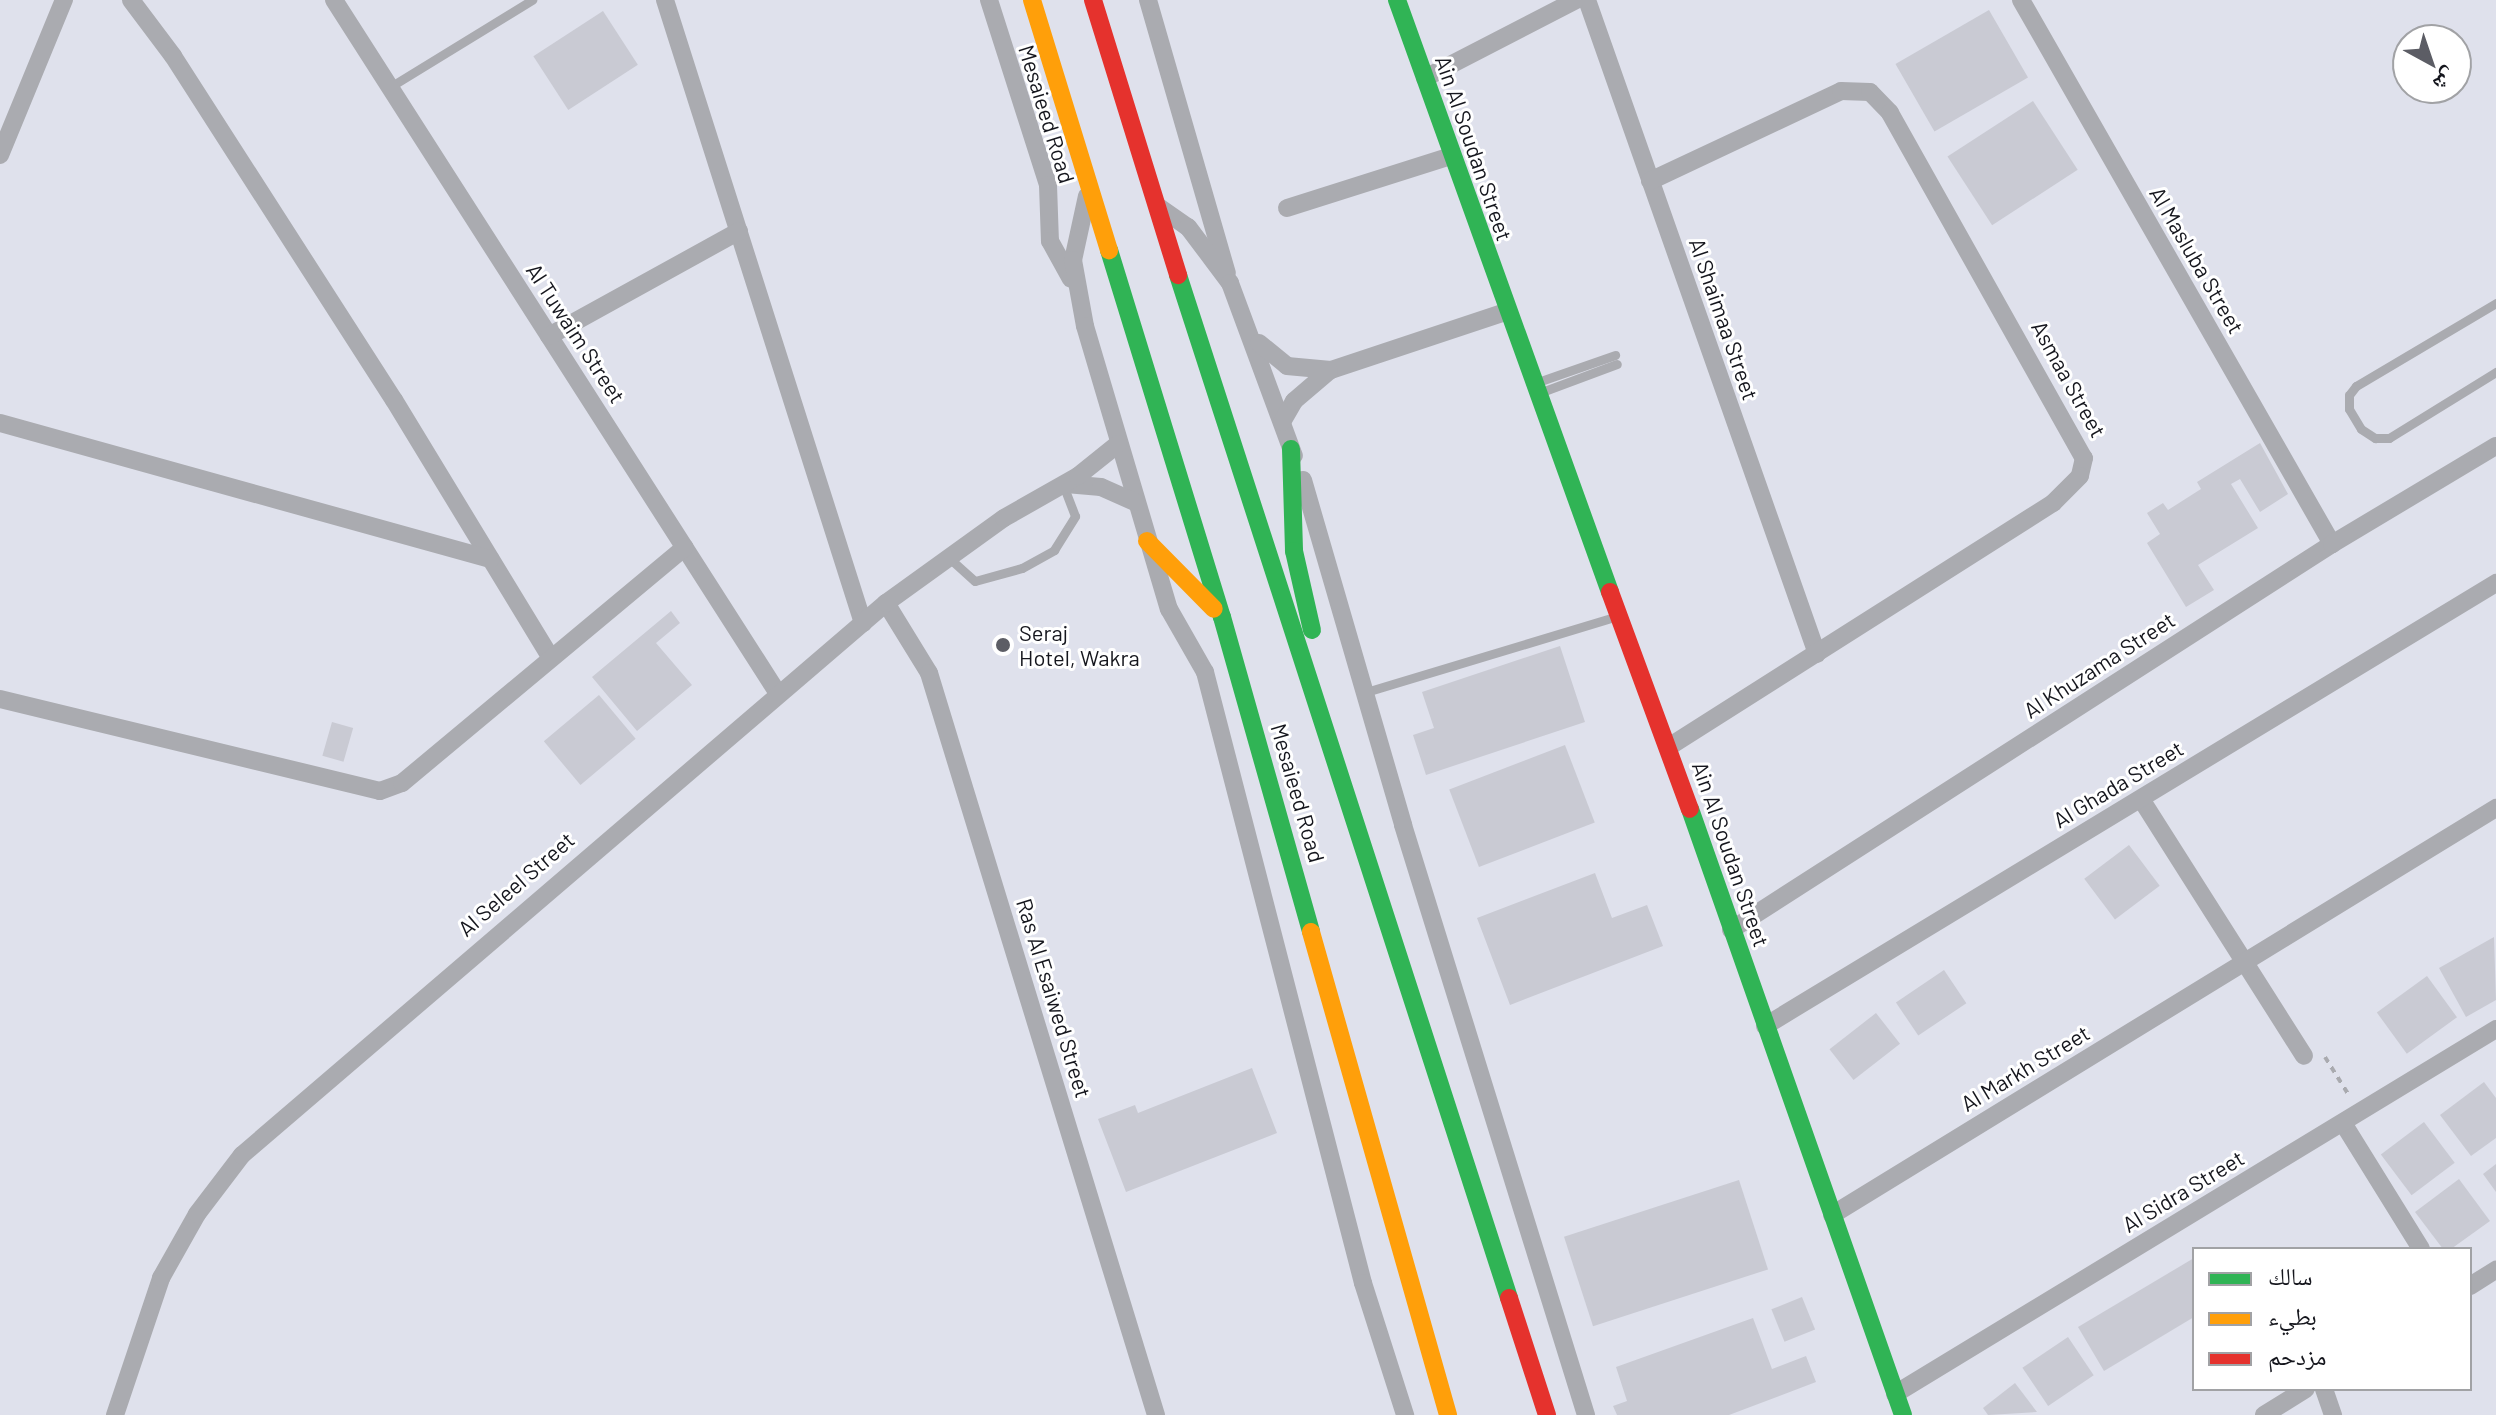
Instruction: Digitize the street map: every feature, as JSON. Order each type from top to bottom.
[{"type":"main road","name":"Mesaieed Road","points":[[1032,0],[1222,617],[1401,1234],[1448,1415]]},
{"type":"main road","name":"Mesaieed Road","points":[[1093,0],[1349,806],[1547,1415]]},
{"type":"main road","name":"Ain Al Soudan Street","points":[[1397,0],[1505,312],[1668,747],[1903,1415]]},
{"type":"main road","points":[[1291,449],[1294,551],[1349,806]]},
{"type":"main road","points":[[1147,541],[1222,617]]},
{"type":"main road","points":[[1401,1234],[1461,1387]]},
{"type":"street","points":[[0,155],[64,0]]},
{"type":"street","points":[[131,0],[173,56],[394,400],[551,658]]},
{"type":"street","name":"Al Tuwaim Street","points":[[334,0],[777,692]]},
{"type":"street","points":[[665,0],[863,623]]},
{"type":"street","name":"Mesaieed Road","points":[[989,0],[1048,185],[1050,241],[1075,286]]},
{"type":"street","points":[[1148,0],[1230,283],[1254,338],[1291,449],[1586,1415]]},
{"type":"street","points":[[1425,78],[1576,0]]},
{"type":"street","name":"Al Shaimaa Street","points":[[1587,0],[1817,654]]},
{"type":"street","name":"Al Masluba Street","points":[[2021,0],[2332,544]]},
{"type":"street","name":"Asmaa Street","points":[[1650,181],[1841,91],[1870,92],[1890,113],[2079,441],[2084,458],[2080,476],[2068,492],[1668,747]]},
{"type":"street","points":[[1287,208],[1451,156]]},
{"type":"street","name":"Mesaieed Road","points":[[1089,189],[1073,249],[1075,286],[1118,444],[1170,612],[1205,672],[1363,1283],[1405,1415]]},
{"type":"street","points":[[1157,206],[1188,227],[1230,283]]},
{"type":"street","points":[[549,336],[739,231]]},
{"type":"street","points":[[1282,422],[1311,383],[1331,370],[1505,312]]},
{"type":"street","points":[[1254,338],[1287,366],[1331,370]]},
{"type":"street","points":[[0,423],[490,559]]},
{"type":"street","name":"Al Seleel Street","points":[[115,1415],[161,1278],[197,1214],[242,1155],[777,692],[886,603],[948,557],[1063,484],[1118,444]]},
{"type":"street","name":"Al Khuzama Street","points":[[1731,930],[2332,544],[2496,446]]},
{"type":"street","points":[[1063,484],[1101,487],[1135,502]]},
{"type":"street","points":[[0,699],[380,791],[402,783],[685,547]]},
{"type":"street","name":"Al Ghada Street","points":[[1765,1026],[2496,583]]},
{"type":"street","name":"Ras Al Esaiwed Street","points":[[886,603],[929,673],[1156,1415]]},
{"type":"street","points":[[2141,799],[2304,1056]]},
{"type":"street","name":"Al Markh Street","points":[[1832,1215],[2496,808]]},
{"type":"street","name":"Al Sidra Street","points":[[1895,1394],[2496,1029]]},
{"type":"street","points":[[2343,1123],[2420,1247]]},
{"type":"street","points":[[2472,1285],[2496,1270]]},
{"type":"street","points":[[2264,1415],[2303,1391]]},
{"type":"street","points":[[2325,1391],[2333,1415]]},
{"type":"lane","points":[[390,87],[532,0]]},
{"type":"lane","points":[[2496,303],[2356,386],[2349,395],[2349,409],[2361,429],[2375,438],[2389,438],[2496,372]]},
{"type":"lane","points":[[1534,389],[1616,360]]},
{"type":"lane","points":[[948,557],[975,581],[1022,568],[1054,550],[1070,532],[1075,516],[1063,484]]},
{"type":"lane","points":[[1366,692],[1617,616]]},
{"type":"path","points":[[2304,1056],[2319,1048],[2360,1112]]},
{"type":"building","points":[[1989,10],[2028,78],[1934,132],[1895,64]]},
{"type":"building","points":[[603,11],[638,65],[568,110],[533,56]]},
{"type":"building","points":[[2033,101],[2078,170],[1992,225],[1947,157]]},
{"type":"building","points":[[2260,443],[2288,494],[2260,512],[2240,479],[2231,484],[2258,528],[2198,565],[2214,590],[2186,607],[2147,543],[2160,534],[2147,513],[2163,503],[2168,510],[2201,489],[2197,482]]},
{"type":"building","points":[[671,611],[680,623],[656,643],[692,685],[637,731],[592,677]]},
{"type":"building","points":[[1560,646],[1585,722],[1426,775],[1413,735],[1434,728],[1422,692]]},
{"type":"building","points":[[599,695],[636,739],[580,785],[544,741]]},
{"type":"building","points":[[332,722],[353,728],[344,762],[322,756]]},
{"type":"building","points":[[1565,745],[1595,822],[1479,867],[1449,789]]},
{"type":"building","points":[[2129,845],[2160,886],[2115,919],[2084,879]]},
{"type":"building","points":[[1595,873],[1612,918],[1647,905],[1663,946],[1510,1005],[1477,918]]},
{"type":"building","points":[[2494,937],[2496,1000],[2466,1017],[2439,968]]},
{"type":"building","points":[[1944,970],[1966,1003],[1918,1036],[1896,1002]]},
{"type":"building","points":[[2427,976],[2457,1017],[2407,1054],[2377,1012]]},
{"type":"building","points":[[1876,1013],[1900,1044],[1854,1080],[1830,1049]]},
{"type":"building","points":[[1252,1068],[1277,1133],[1126,1192],[1098,1119],[1135,1105],[1138,1113]]},
{"type":"building","points":[[2484,1082],[2496,1098],[2496,1138],[2471,1156],[2440,1115]]},
{"type":"building","points":[[2424,1122],[2455,1163],[2412,1195],[2381,1154]]},
{"type":"building","points":[[2496,1164],[2496,1192],[2483,1174]]},
{"type":"building","points":[[2459,1179],[2490,1221],[2454,1247],[2441,1247],[2415,1212]]},
{"type":"building","points":[[1739,1180],[1768,1269],[1593,1326],[1564,1237]]},
{"type":"building","points":[[2192,1259],[2192,1318],[2104,1371],[2078,1327]]},
{"type":"building","points":[[1802,1297],[1815,1329],[1785,1342],[1771,1309]]},
{"type":"building","points":[[1753,1318],[1772,1369],[1806,1356],[1816,1382],[1729,1415],[1617,1415],[1613,1406],[1627,1401],[1616,1367]]},
{"type":"building","points":[[2068,1337],[2094,1375],[2048,1406],[2022,1368]]},
{"type":"building","points":[[2015,1383],[2037,1412],[1988,1415],[1983,1408]]},
{"type":"traffic: fast","points":[[1397,0],[1610,592]]},
{"type":"traffic: fast","points":[[1109,250],[1222,617],[1311,932]]},
{"type":"traffic: fast","points":[[1178,275],[1509,1298]]},
{"type":"traffic: fast","points":[[1291,449],[1294,551],[1312,630]]},
{"type":"traffic: fast","points":[[1690,809],[1903,1415]]},
{"type":"traffic: slow","points":[[1032,0],[1109,250]]},
{"type":"traffic: slow","points":[[1147,541],[1214,609]]},
{"type":"traffic: slow","points":[[1311,932],[1448,1415]]},
{"type":"traffic: jam","points":[[1093,0],[1178,275]]},
{"type":"traffic: jam","points":[[1610,592],[1690,809]]},
{"type":"traffic: jam","points":[[1509,1298],[1547,1415]]},
{"type":"place","name":"Seraj Hotel, Wakra","points":[[1003,645]]}]
